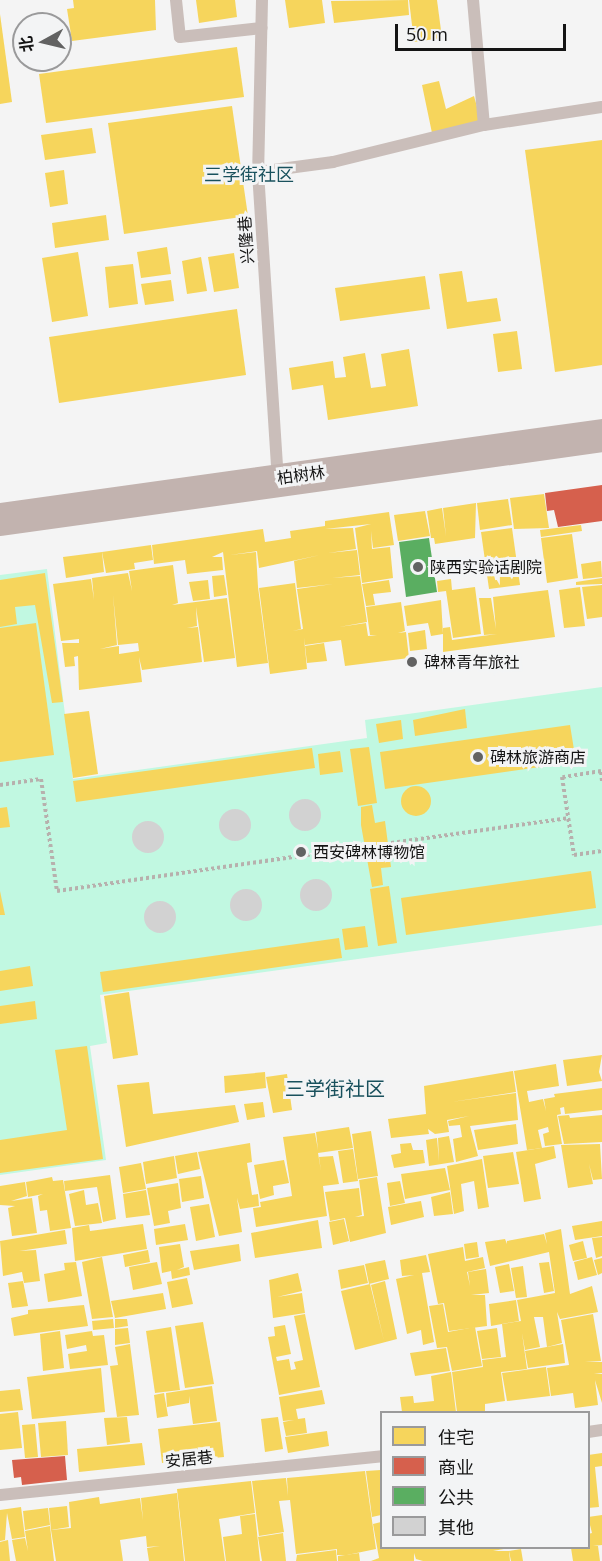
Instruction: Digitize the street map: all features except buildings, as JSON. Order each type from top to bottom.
[{"type":"main road","name":"柏树林","points":[[0,519],[278,478],[602,435]]},
{"type":"lane","points":[[176,0],[180,37],[262,28]]},
{"type":"lane","name":"兴隆巷","points":[[261,0],[258,172],[278,478]]},
{"type":"lane","points":[[473,0],[484,125]]},
{"type":"lane","points":[[258,172],[333,162],[484,125],[602,107]]},
{"type":"lane","name":"安居巷","points":[[0,1495],[380,1456]]},
{"type":"path","points":[[602,781],[601,771],[562,777],[574,855],[602,851]]},
{"type":"path","points":[[0,785],[41,779],[57,891],[362,847]]},
{"type":"path","points":[[391,843],[569,818]]},
{"type":"green space","name":"西安碑林博物馆","points":[[47,569],[73,779],[367,738],[365,720],[602,687],[602,925],[100,995],[107,1043],[90,1046],[106,1160],[0,1175],[0,575]]},
{"type":"place","name":"陕西实验话剧院","points":[[418,567]]},
{"type":"place","name":"碑林青年旅社","points":[[412,662]]},
{"type":"place","name":"碑林旅游商店","points":[[478,757]]},
{"type":"place","name":"西安碑林博物馆","points":[[301,852]]},
{"type":"district","name":"三学街社区","points":[[249,174]]},
{"type":"district","name":"三学街社区","points":[[335,1088]]}]
